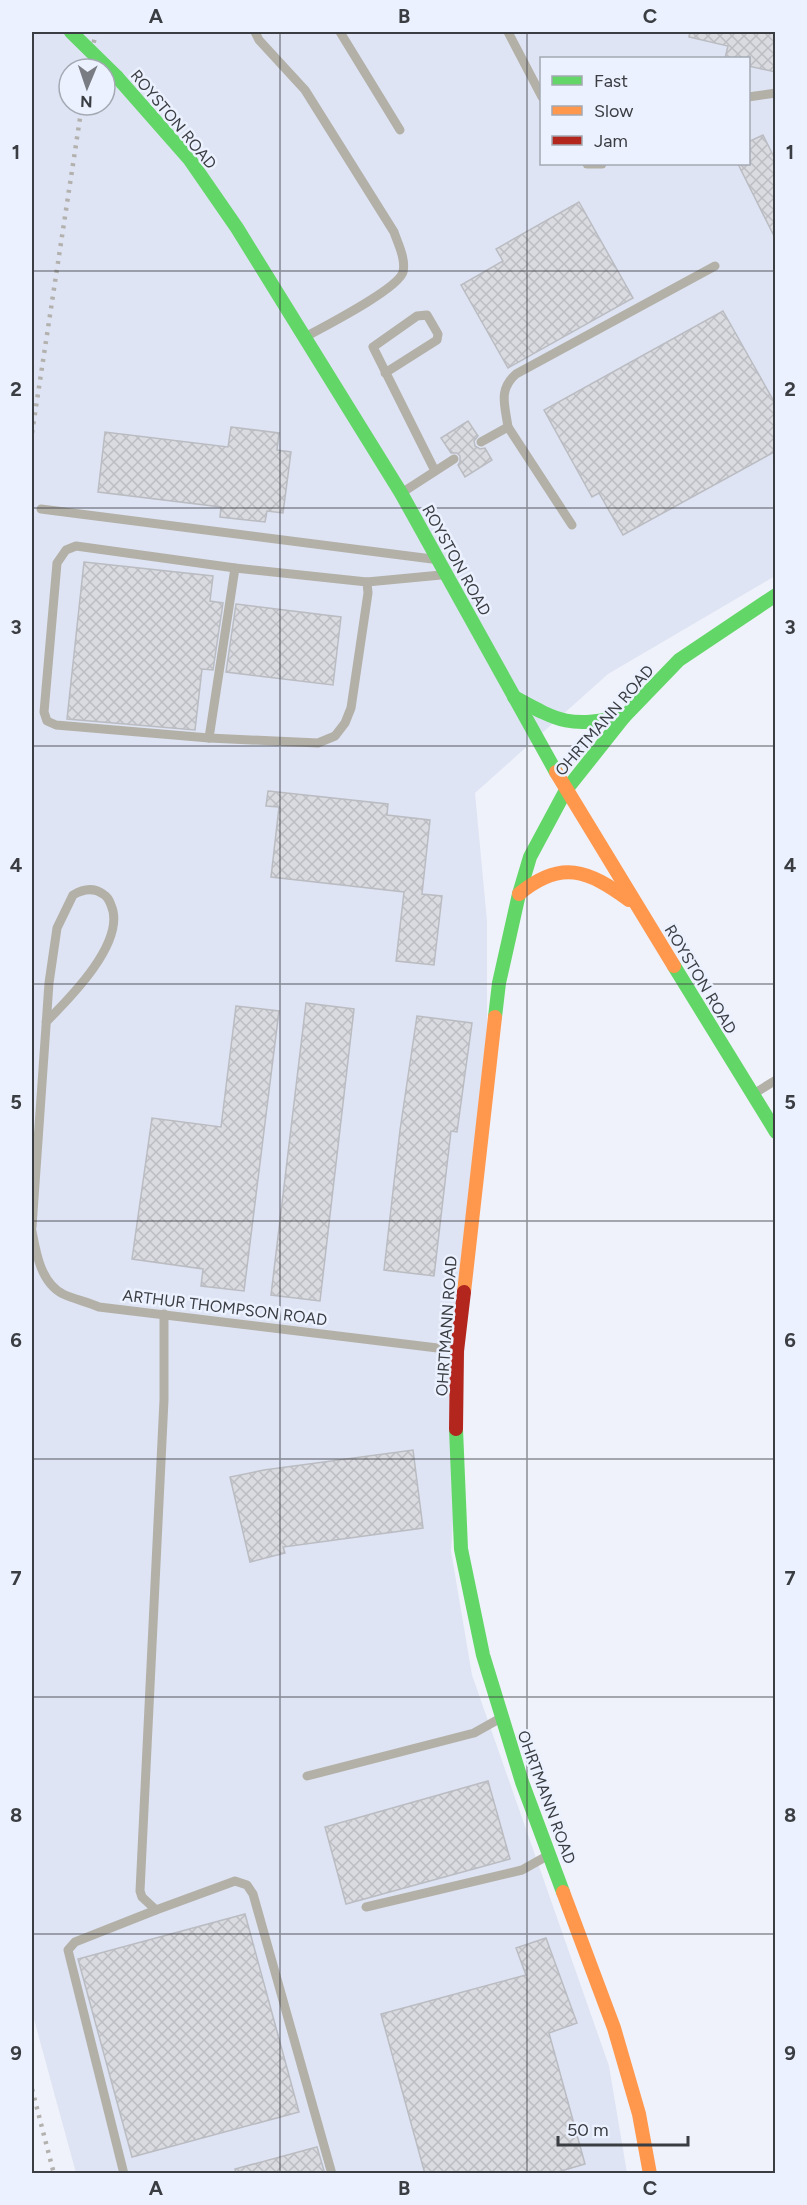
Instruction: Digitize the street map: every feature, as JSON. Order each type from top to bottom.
[{"type":"main road","name":"ROYSTON ROAD","points":[[71,32],[117,77],[190,160],[237,228],[401,494],[566,790],[776,1132]]},
{"type":"main road","name":"OHRTMANN ROAD","points":[[650,2174],[639,2114],[614,2028],[522,1782],[483,1655],[461,1549],[456,1449],[457,1350],[499,983],[519,894],[530,857],[566,790],[624,717],[679,660],[776,595]]},
{"type":"main road","points":[[514,697],[556,719],[571,722],[602,721],[624,717]]},
{"type":"main road","points":[[519,894],[532,882],[546,874],[570,872],[596,877],[614,888],[639,909]]},
{"type":"lane","points":[[255,32],[259,40],[305,90],[394,232],[403,258],[403,273],[398,281],[376,297],[304,338]]},
{"type":"lane","points":[[340,32],[400,130]]},
{"type":"lane","points":[[508,32],[540,93]]},
{"type":"lane","points":[[750,97],[776,93]]},
{"type":"lane","points":[[572,525],[508,427],[504,391],[507,382],[516,374],[715,266]]},
{"type":"lane","points":[[385,373],[437,340],[438,334],[426,315],[417,316],[373,345],[373,348],[385,373],[435,471]]},
{"type":"lane","points":[[481,442],[508,427]]},
{"type":"lane","points":[[401,494],[454,459]]},
{"type":"lane","points":[[41,509],[437,559]]},
{"type":"lane","points":[[367,582],[368,593],[351,708],[345,723],[335,736],[318,743],[209,738],[56,725],[47,720],[44,712],[57,563],[66,550],[76,546],[234,568],[367,582],[447,575]]},
{"type":"lane","points":[[209,738],[234,568]]},
{"type":"lane","name":"ARTHUR THOMPSON ROAD","points":[[46,1022],[82,984],[107,948],[115,914],[107,896],[99,891],[87,889],[73,895],[57,928],[46,1022],[32,1229],[37,1260],[48,1280],[61,1293],[99,1307],[457,1350]]},
{"type":"lane","points":[[752,1095],[776,1080]]},
{"type":"lane","points":[[156,1910],[142,1897],[140,1892],[164,1401],[164,1314]]},
{"type":"lane","points":[[307,1776],[474,1733],[501,1718]]},
{"type":"lane","points":[[366,1907],[522,1870],[550,1855]]},
{"type":"lane","points":[[123,2174],[68,1950],[75,1942],[236,1881],[247,1885],[253,1894],[332,2174]]},
{"type":"shaded area","points":[[32,32],[775,32],[775,576],[608,674],[475,793],[487,921],[487,1023],[451,1551],[472,1675],[609,2066],[627,2173],[76,2173],[32,2012]]},
{"type":"building","points":[[690,32],[776,32],[776,72],[750,66],[750,57],[725,57],[728,46],[689,37]]},
{"type":"building","points":[[763,135],[776,161],[776,240],[738,165],[750,165],[750,141]]},
{"type":"building","points":[[579,202],[633,298],[508,368],[461,285],[503,261],[496,249]]},
{"type":"building","points":[[723,311],[776,405],[776,451],[623,535],[599,493],[592,497],[544,410]]},
{"type":"building","points":[[468,421],[478,436],[474,441],[475,446],[480,449],[485,448],[492,460],[465,477],[458,465],[460,456],[457,453],[451,453],[441,438]]},
{"type":"building","points":[[231,427],[279,433],[277,450],[291,452],[283,513],[267,511],[265,522],[220,517],[221,507],[98,492],[105,432],[228,447]]},
{"type":"building","points":[[84,562],[213,576],[210,601],[223,603],[213,670],[202,669],[195,730],[67,719]]},
{"type":"building","points":[[236,604],[341,617],[333,685],[226,672]]},
{"type":"building","points":[[268,791],[388,804],[387,815],[430,820],[422,894],[442,896],[434,965],[396,961],[404,892],[271,877],[279,807],[266,806]]},
{"type":"building","points":[[306,1003],[354,1009],[320,1301],[271,1295]]},
{"type":"building","points":[[236,1006],[279,1011],[244,1291],[201,1286],[203,1269],[132,1259],[152,1118],[221,1127]]},
{"type":"building","points":[[417,1016],[472,1023],[457,1132],[451,1131],[434,1276],[384,1270],[400,1130]]},
{"type":"building","points":[[413,1450],[423,1528],[283,1547],[285,1553],[250,1562],[230,1477],[264,1470]]},
{"type":"building","points":[[488,1781],[510,1859],[346,1904],[325,1827]]},
{"type":"building","points":[[245,1914],[299,2112],[132,2157],[78,1959]]},
{"type":"building","points":[[546,1938],[577,2023],[549,2033],[585,2164],[551,2174],[425,2174],[381,2014],[526,1975],[516,1948]]},
{"type":"building","points":[[317,2147],[325,2174],[236,2174],[235,2169]]},
{"type":"railway","points":[[91,57],[96,32]]},
{"type":"railway","points":[[32,433],[80,117]]},
{"type":"railway","points":[[32,2089],[54,2174]]},
{"type":"traffic: fast","points":[[71,32],[97,57]]},
{"type":"traffic: fast","points":[[117,77],[190,160],[237,228],[401,493],[556,772]]},
{"type":"traffic: fast","points":[[495,1017],[499,983],[519,894],[530,857],[566,790],[624,717],[679,660],[776,595]]},
{"type":"traffic: fast","points":[[514,697],[543,712],[566,720],[590,722],[624,717]]},
{"type":"traffic: fast","points":[[674,966],[776,1132]]},
{"type":"traffic: fast","points":[[456,1429],[461,1549],[483,1655],[522,1782],[563,1892]]},
{"type":"traffic: slow","points":[[556,772],[674,966]]},
{"type":"traffic: slow","points":[[519,894],[548,876],[574,873],[600,881],[629,900]]},
{"type":"traffic: slow","points":[[464,1292],[495,1017]]},
{"type":"traffic: slow","points":[[563,1892],[614,2028],[639,2114],[650,2174]]},
{"type":"traffic: jam","points":[[456,1429],[457,1351],[464,1292]]}]
